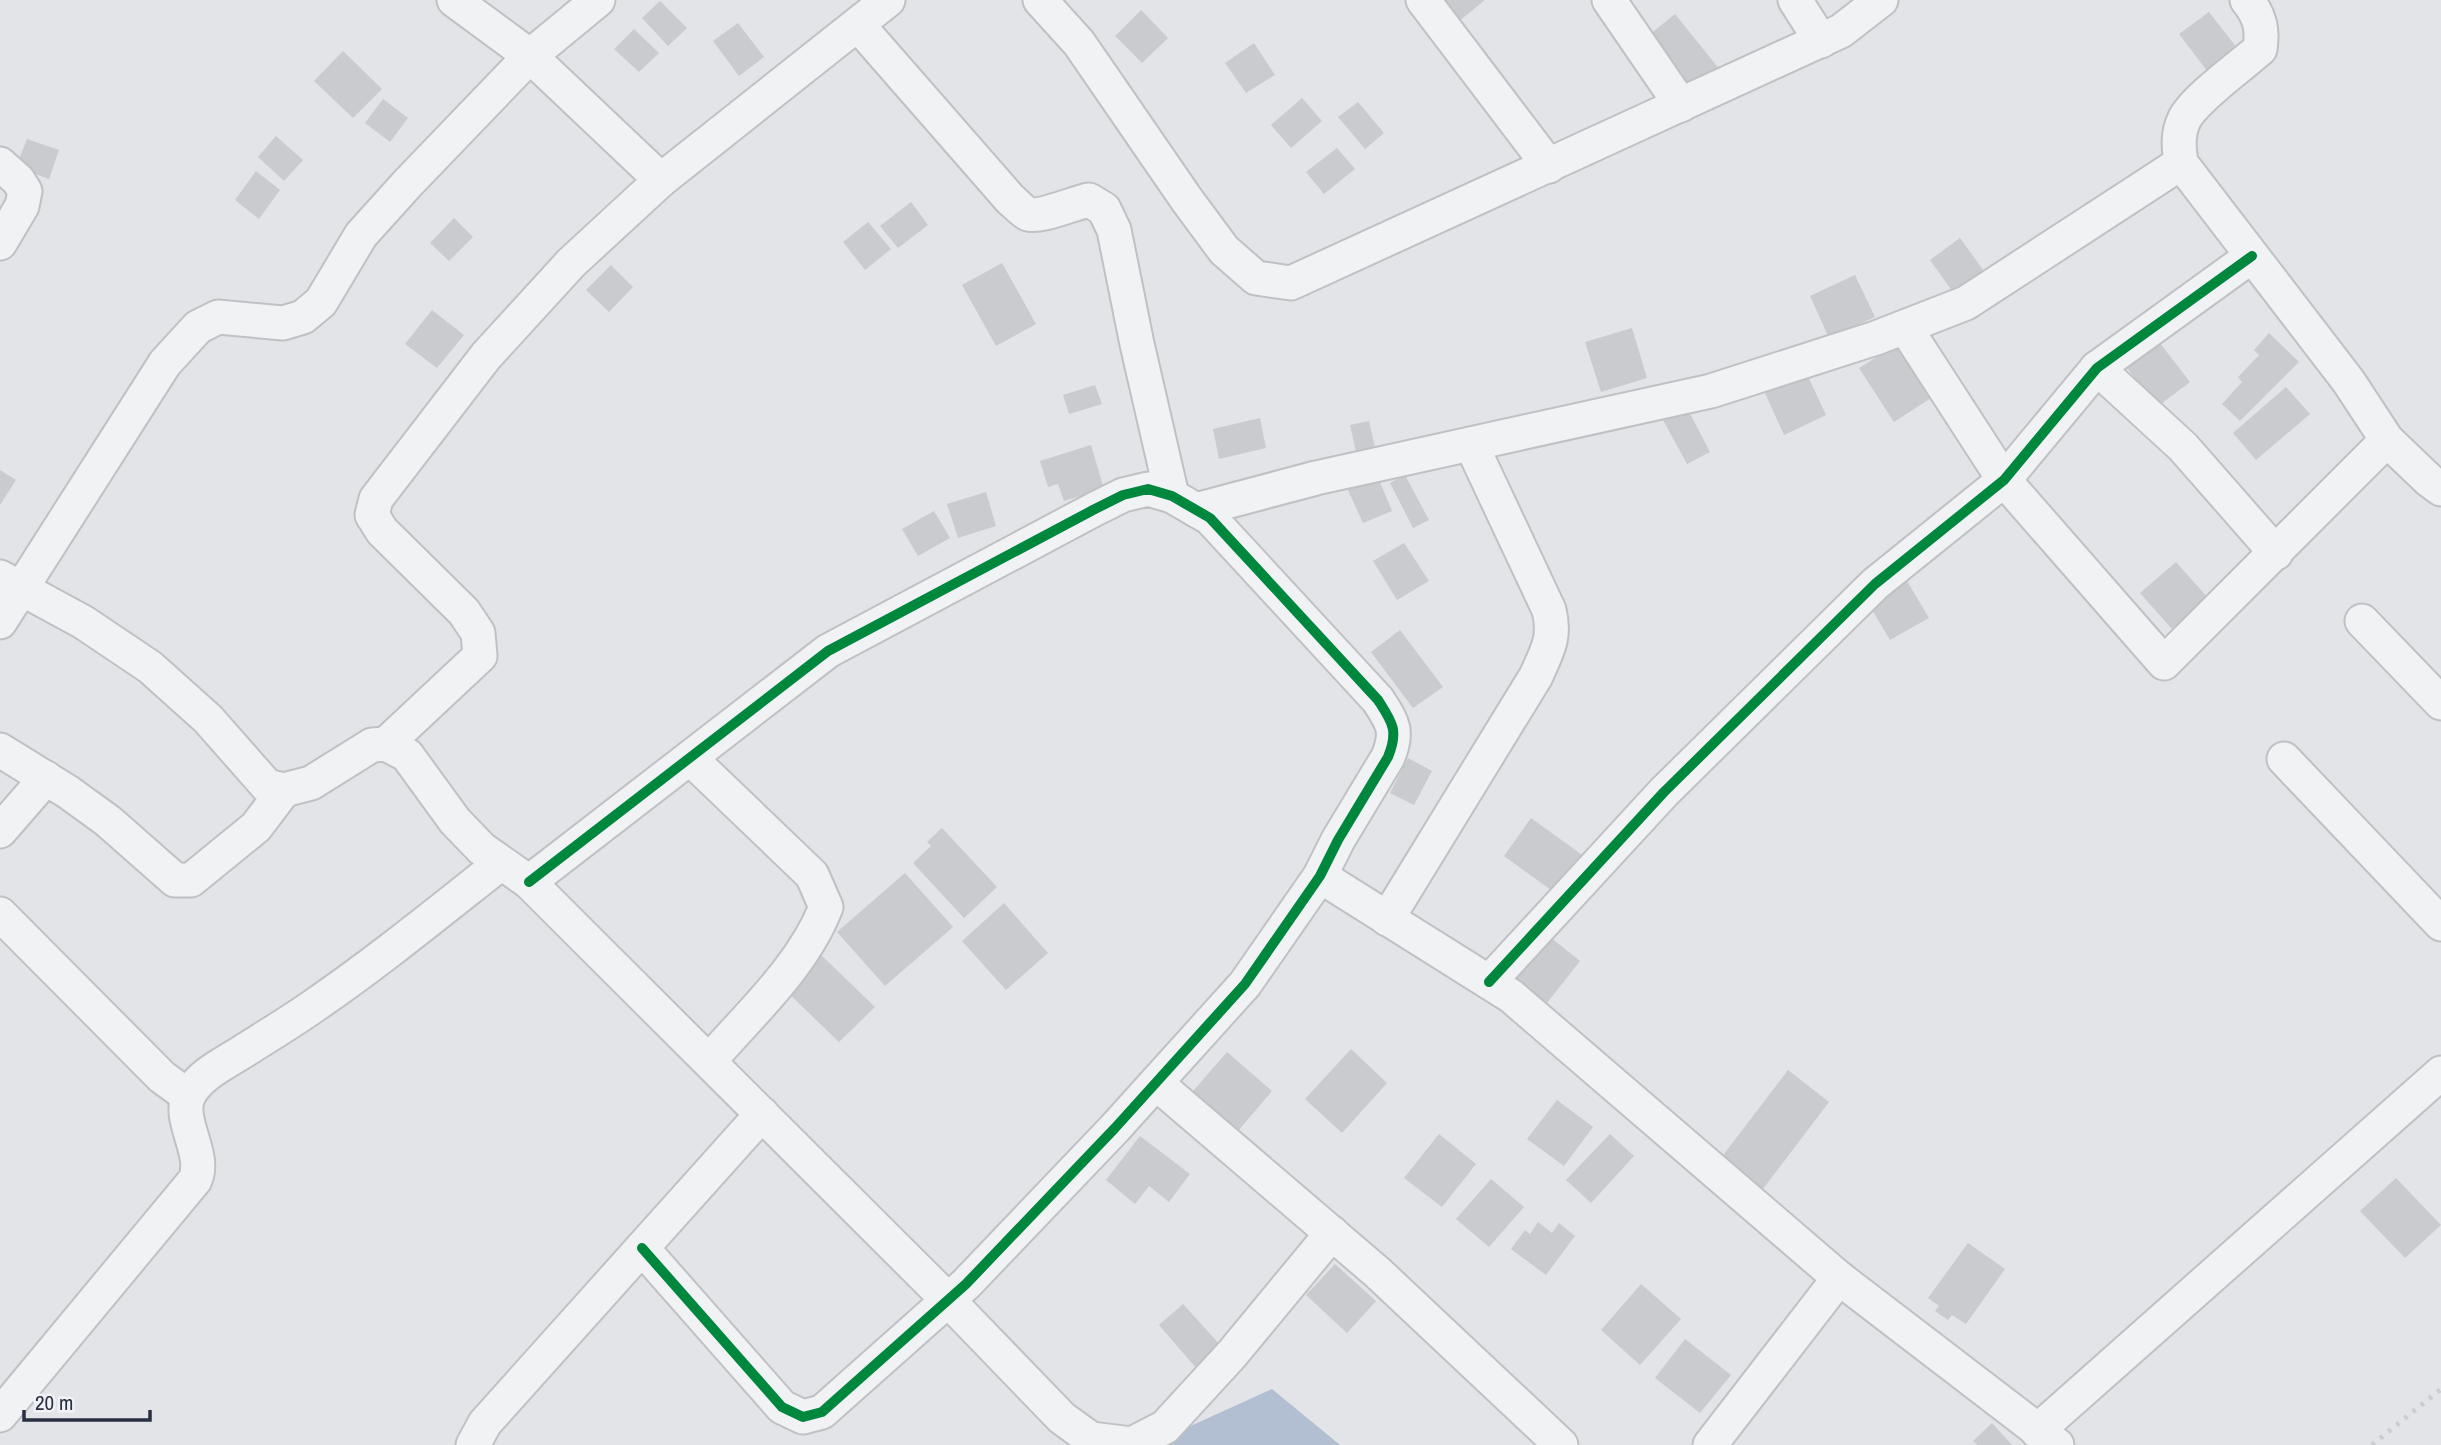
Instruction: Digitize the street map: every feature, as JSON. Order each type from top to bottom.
[{"type":"street","points":[[454,0],[530,56],[661,180]]},
{"type":"street","points":[[0,622],[11,583],[165,363],[198,327],[218,317],[283,323],[303,317],[321,302],[361,235],[530,56],[598,0]]},
{"type":"street","points":[[386,744],[480,656],[478,633],[464,611],[383,531],[372,514],[376,499],[486,356],[571,263],[661,180],[888,0]]},
{"type":"street","points":[[1040,0],[1079,43],[1224,250],[1256,278],[1291,283],[1842,31],[1881,0]]},
{"type":"street","points":[[1423,0],[1549,166]]},
{"type":"street","points":[[1609,0],[1681,105]]},
{"type":"street","points":[[1795,0],[1821,41]]},
{"type":"street","points":[[2247,0],[2256,11],[2262,31],[2260,49],[2184,119],[2178,143],[2181,163],[2349,382],[2387,440],[2441,489]]},
{"type":"street","points":[[858,25],[1010,199],[1027,214],[1041,215],[1089,200],[1104,209],[1114,230],[1137,344],[1184,503]]},
{"type":"street","points":[[1184,503],[1316,478],[1711,391],[1876,338],[1966,303],[2181,163]]},
{"type":"street","points":[[0,164],[18,180],[25,191],[22,206],[0,243]]},
{"type":"street","points":[[1489,982],[1664,792],[1855,603],[2004,480],[2097,368],[2252,256]]},
{"type":"street","points":[[1905,327],[2004,480],[2164,663],[2387,440]]},
{"type":"street","points":[[2097,368],[2183,447],[2276,552]]},
{"type":"street","points":[[1387,919],[1536,676],[1551,642],[1553,626],[1549,610],[1471,444]]},
{"type":"street","points":[[529,883],[828,651],[1123,495],[1148,489],[1184,503],[1210,518],[1378,700],[1393,725],[1394,742],[1388,757],[1338,840],[1320,877],[1245,984],[1156,1083],[966,1284],[822,1412],[803,1417],[782,1407],[642,1248]]},
{"type":"street","points":[[11,583],[83,622],[150,667],[208,719],[267,786],[284,790],[310,783],[372,745],[386,744],[407,755],[455,821],[482,849],[529,883],[710,1060],[1062,1418],[1091,1439],[1132,1444],[1165,1427],[1231,1354],[1332,1233]]},
{"type":"street","points":[[2362,621],[2441,703]]},
{"type":"street","points":[[0,750],[108,821],[174,880],[191,880],[256,827],[284,790]]},
{"type":"street","points":[[690,758],[812,875],[827,907],[818,927],[786,973],[710,1060]]},
{"type":"street","points":[[2284,759],[2441,924]]},
{"type":"street","points":[[0,831],[46,778]]},
{"type":"street","points":[[0,1415],[195,1180],[200,1161],[186,1110],[188,1096],[202,1078],[315,1006],[501,863]]},
{"type":"street","points":[[1320,877],[1511,996],[1839,1278],[2047,1438],[2441,1073]]},
{"type":"street","points":[[0,914],[153,1069],[188,1096]]},
{"type":"street","points":[[1156,1083],[1377,1272],[1561,1445]]},
{"type":"street","points":[[473,1445],[485,1423],[762,1114]]},
{"type":"street","points":[[1710,1445],[1839,1278]]},
{"type":"water","points":[[1272,1389],[1340,1445],[1157,1445],[1162,1439]]},
{"type":"building","points":[[1441,0],[1485,0],[1458,22]]},
{"type":"building","points":[[660,1],[687,28],[668,46],[642,18]]},
{"type":"building","points":[[1141,10],[1168,38],[1142,63],[1115,36]]},
{"type":"building","points":[[2209,12],[2241,53],[2211,76],[2179,34]]},
{"type":"building","points":[[1675,14],[1720,70],[1694,91],[1649,35]]},
{"type":"building","points":[[738,23],[764,57],[739,76],[713,41]]},
{"type":"building","points":[[634,29],[659,53],[639,72],[614,49]]},
{"type":"building","points":[[1254,43],[1275,75],[1246,93],[1225,63]]},
{"type":"building","points":[[343,51],[382,89],[353,118],[314,81]]},
{"type":"building","points":[[1302,98],[1322,121],[1291,148],[1271,125]]},
{"type":"building","points":[[383,99],[408,118],[390,142],[365,123]]},
{"type":"building","points":[[1358,102],[1384,133],[1365,149],[1338,117]]},
{"type":"building","points":[[276,136],[303,160],[284,181],[258,157]]},
{"type":"building","points":[[27,139],[59,150],[49,179],[16,167]]},
{"type":"building","points":[[1337,148],[1355,169],[1324,194],[1306,172]]},
{"type":"building","points":[[256,171],[280,190],[259,219],[235,200]]},
{"type":"building","points":[[911,202],[928,225],[898,248],[880,226]]},
{"type":"building","points":[[454,218],[473,237],[449,261],[430,243]]},
{"type":"building","points":[[868,222],[891,249],[865,270],[843,242]]},
{"type":"building","points":[[1960,238],[1986,274],[1955,295],[1930,260]]},
{"type":"building","points":[[1002,263],[1036,324],[996,346],[962,285]]},
{"type":"building","points":[[611,265],[633,287],[609,312],[586,290]]},
{"type":"building","points":[[1855,275],[1875,317],[1829,338],[1810,296]]},
{"type":"building","points":[[432,310],[464,335],[437,368],[405,344]]},
{"type":"building","points":[[1632,328],[1647,378],[1601,392],[1585,342]]},
{"type":"building","points":[[2269,333],[2299,362],[2240,421],[2222,404],[2242,382],[2238,377],[2259,355],[2254,350]]},
{"type":"building","points":[[2156,338],[2190,382],[2157,407],[2123,363]]},
{"type":"building","points":[[1896,345],[1931,398],[1894,422],[1859,368]]},
{"type":"building","points":[[1806,372],[1826,415],[1784,435],[1764,391]]},
{"type":"building","points":[[1095,385],[1102,404],[1069,414],[1063,395]]},
{"type":"building","points":[[2286,387],[2310,414],[2256,460],[2233,433]]},
{"type":"building","points":[[1687,408],[1710,452],[1687,464],[1663,420]]},
{"type":"building","points":[[1260,418],[1266,448],[1219,459],[1213,429]]},
{"type":"building","points":[[1369,421],[1377,457],[1358,461],[1350,425]]},
{"type":"building","points":[[1091,445],[1104,489],[1064,501],[1058,484],[1048,487],[1040,461]]},
{"type":"building","points":[[0,470],[16,480],[0,505]]},
{"type":"building","points":[[1377,475],[1392,511],[1363,523],[1347,488]]},
{"type":"building","points":[[1405,475],[1429,520],[1413,528],[1390,483]]},
{"type":"building","points":[[986,492],[996,526],[958,538],[947,504]]},
{"type":"building","points":[[934,511],[950,538],[918,556],[902,529]]},
{"type":"building","points":[[1404,543],[1429,581],[1397,600],[1373,561]]},
{"type":"building","points":[[2176,562],[2208,598],[2172,629],[2140,593]]},
{"type":"building","points":[[1907,581],[1929,618],[1890,640],[1868,603]]},
{"type":"building","points":[[1400,630],[1443,687],[1413,708],[1371,652]]},
{"type":"building","points":[[1408,758],[1432,771],[1414,805],[1390,793]]},
{"type":"building","points":[[1531,818],[1585,857],[1558,895],[1504,856]]},
{"type":"building","points":[[942,828],[997,887],[964,918],[913,863],[931,846],[927,842]]},
{"type":"building","points":[[905,873],[953,927],[885,986],[837,932]]},
{"type":"building","points":[[1004,903],[1048,953],[1006,990],[962,941]]},
{"type":"building","points":[[1545,933],[1580,961],[1547,1003],[1511,976]]},
{"type":"building","points":[[819,953],[875,1007],[839,1042],[784,989]]},
{"type":"building","points":[[1351,1049],[1387,1083],[1342,1133],[1305,1099]]},
{"type":"building","points":[[1227,1052],[1272,1091],[1232,1138],[1187,1098]]},
{"type":"building","points":[[1788,1070],[1829,1102],[1760,1193],[1718,1162]]},
{"type":"building","points":[[1557,1100],[1593,1127],[1564,1166],[1527,1139]]},
{"type":"building","points":[[1439,1134],[1476,1164],[1442,1207],[1404,1178]]},
{"type":"building","points":[[1610,1134],[1634,1156],[1591,1203],[1566,1180]]},
{"type":"building","points":[[1140,1136],[1190,1174],[1169,1202],[1149,1186],[1135,1204],[1106,1180]]},
{"type":"building","points":[[2396,1178],[2441,1225],[2405,1258],[2360,1211]]},
{"type":"building","points":[[1491,1179],[1524,1207],[1489,1247],[1456,1219]]},
{"type":"building","points":[[1538,1222],[1552,1233],[1559,1223],[1575,1236],[1546,1275],[1511,1249],[1525,1230],[1530,1234]]},
{"type":"building","points":[[1968,1243],[2005,1269],[1966,1324],[1952,1315],[1948,1320],[1935,1311],[1939,1306],[1928,1298]]},
{"type":"building","points":[[1335,1264],[1376,1301],[1347,1333],[1306,1295]]},
{"type":"building","points":[[1641,1284],[1681,1319],[1640,1365],[1601,1330]]},
{"type":"building","points":[[1183,1304],[1222,1347],[1197,1369],[1159,1325]]},
{"type":"building","points":[[1685,1339],[1731,1375],[1700,1413],[1655,1378]]},
{"type":"building","points":[[1992,1423],[2012,1445],[1977,1445],[1973,1441]]},
{"type":"railway","points":[[2372,1445],[2441,1389]]},
{"type":"cycle path","points":[[1489,982],[1664,792],[1875,584],[2004,480],[2097,368],[2252,256]]},
{"type":"cycle path","points":[[529,882],[828,651],[1093,510],[1123,495],[1148,489],[1172,496],[1210,518],[1378,700],[1392,727],[1393,740],[1388,757],[1338,840],[1320,876],[1245,984],[1115,1128],[966,1284],[822,1412],[803,1417],[782,1407],[642,1248]]}]
